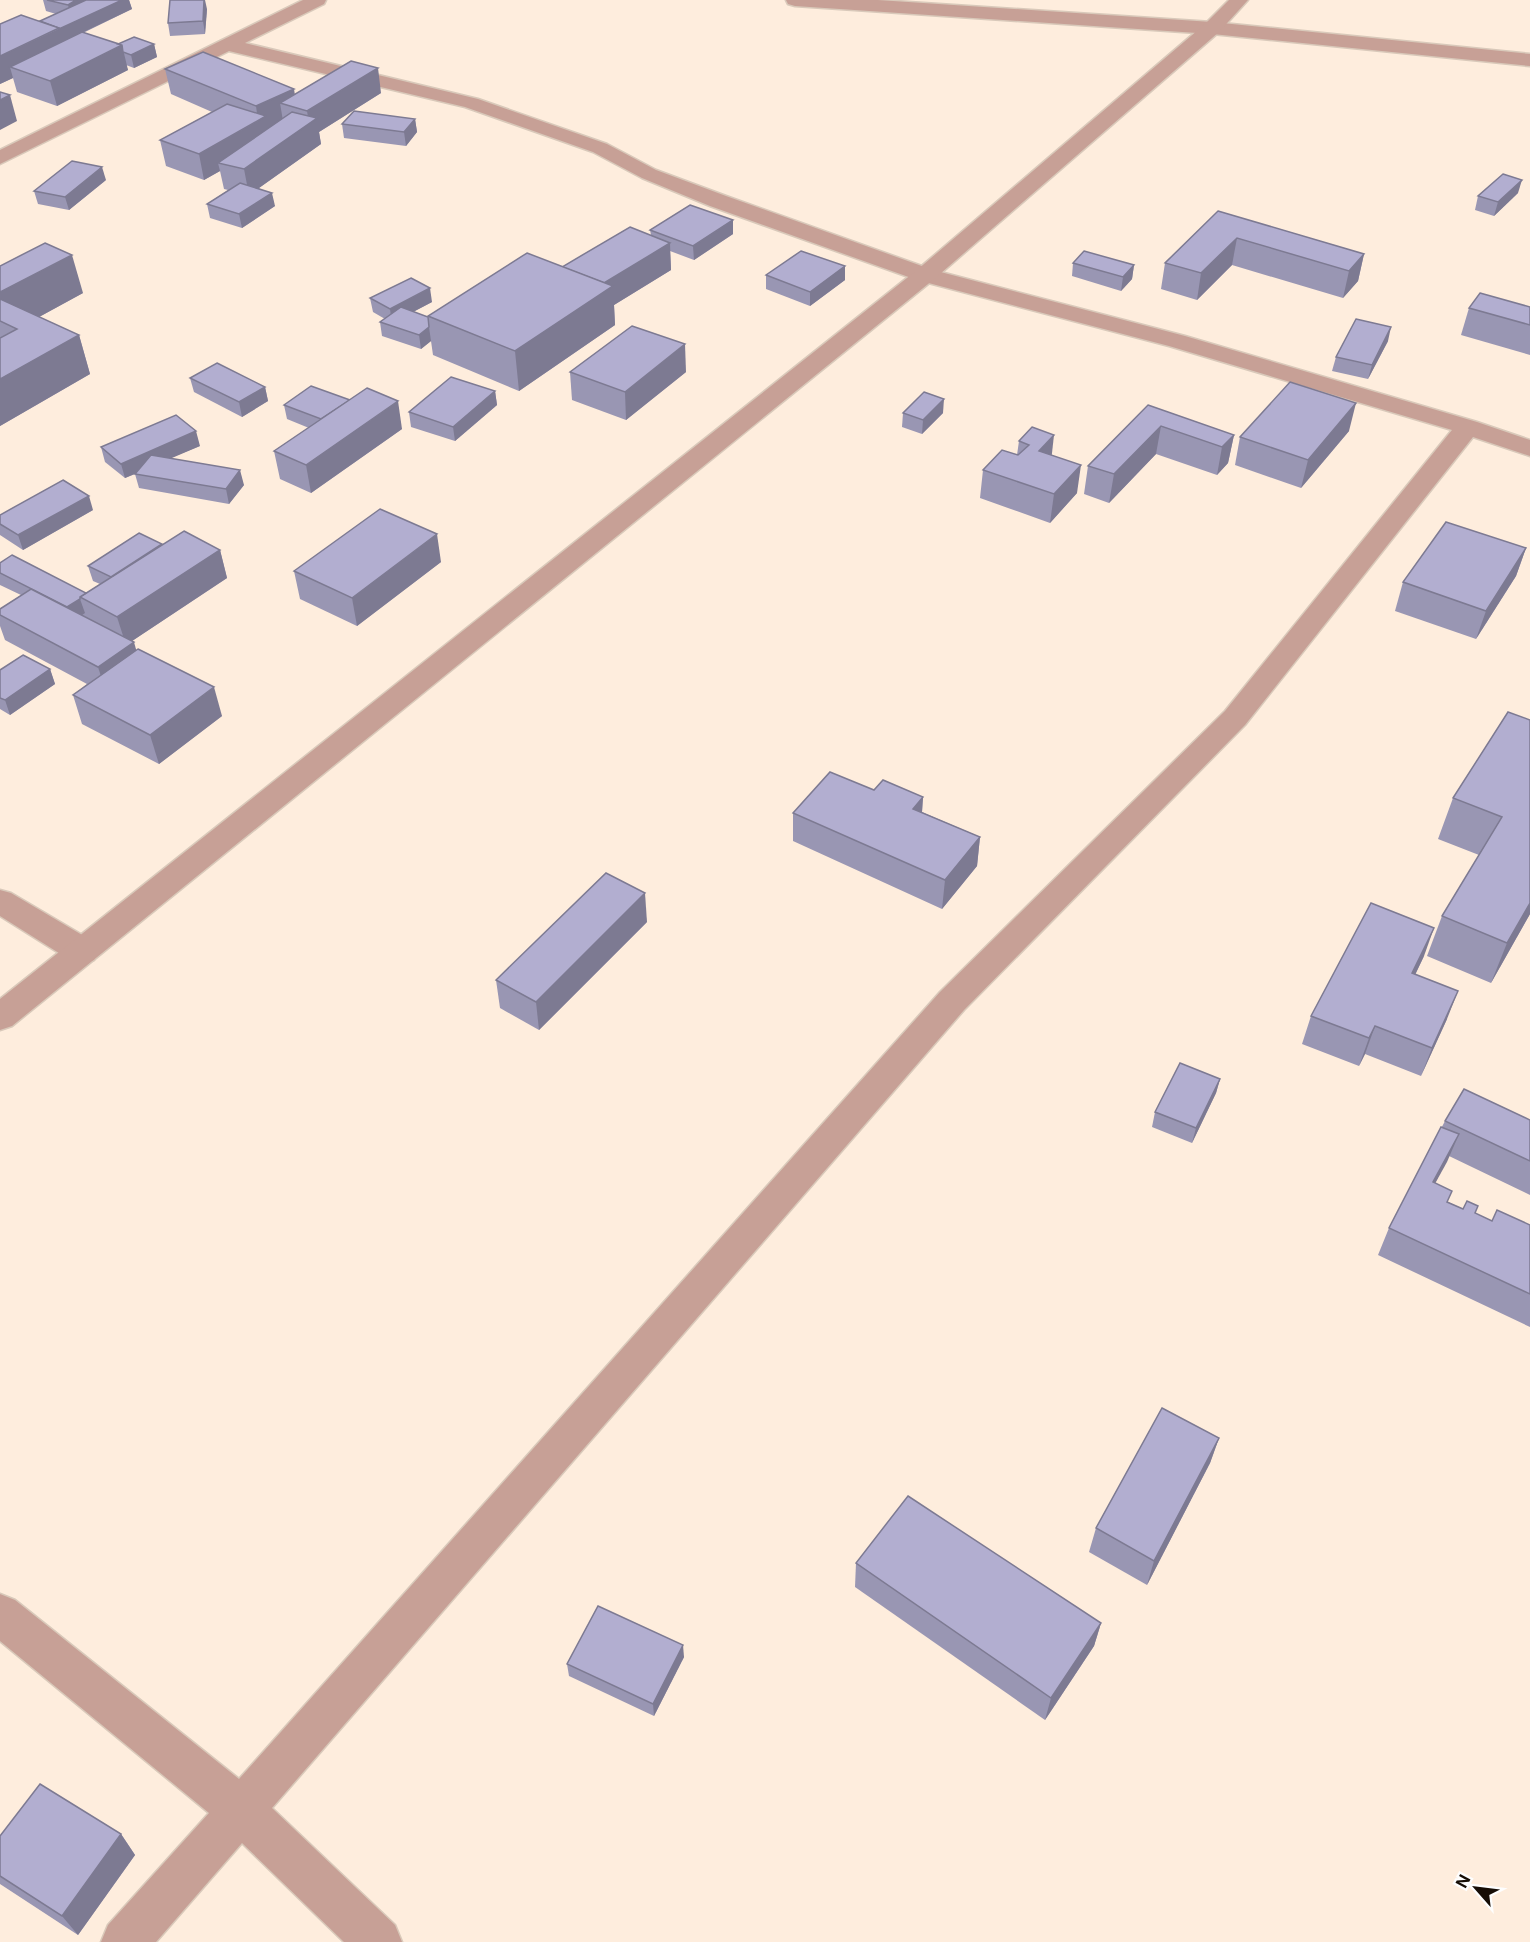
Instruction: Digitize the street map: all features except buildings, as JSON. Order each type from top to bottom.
[{"type":"street","points":[[0,158],[317,0]]},
{"type":"street","points":[[795,0],[1212,28],[1530,60]]},
{"type":"street","points":[[0,1017],[925,275],[1212,28],[1239,0]]},
{"type":"street","points":[[227,45],[471,103],[600,148],[649,174],[718,201],[925,275],[1177,341],[1468,427],[1530,448]]},
{"type":"street","points":[[125,1942],[952,1001],[1235,718],[1468,427]]},
{"type":"street","points":[[0,901],[82,951]]},
{"type":"street","points":[[0,1614],[240,1809],[378,1942]]}]
